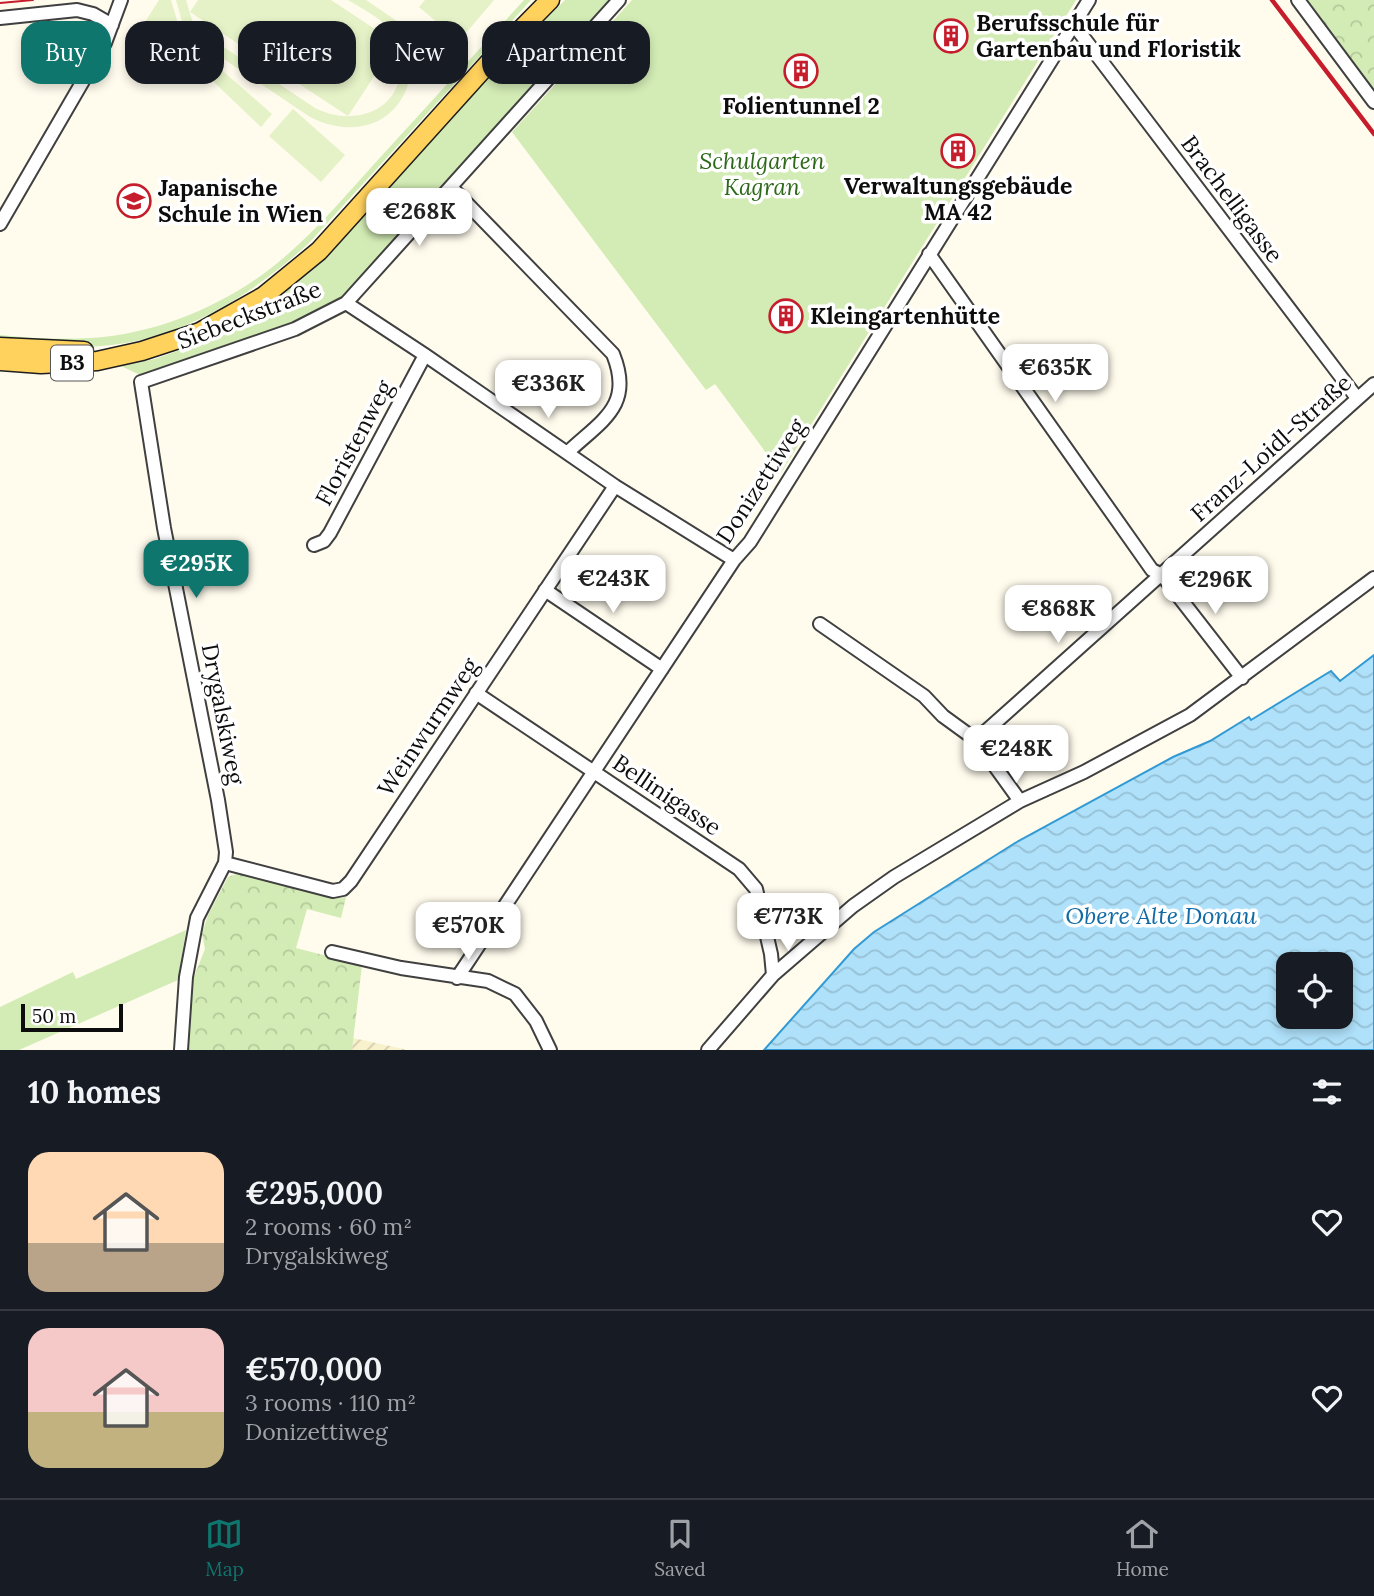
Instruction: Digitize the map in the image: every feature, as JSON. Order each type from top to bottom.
[{"type":"main road","name":"Siebeckstraße","points":[[141,348],[197,325],[230,307],[260,289],[312,246],[537,0]]},
{"type":"main road","name":"Siebeckstraße","points":[[141,348],[200,332],[235,314],[264,296],[318,251],[494,57],[550,0]]},
{"type":"main road","name":"B3","points":[[0,348],[96,351],[141,348]]},
{"type":"main road","name":"B3","points":[[0,361],[41,364],[97,361],[141,348]]},
{"type":"street","points":[[0,225],[105,43],[121,0]]},
{"type":"street","name":"Siebeckstraße","points":[[141,382],[295,329],[346,303],[619,0]]},
{"type":"street","name":"Donizettiweg","points":[[457,978],[734,560],[750,542],[1089,0]]},
{"type":"street","points":[[1297,0],[1374,102]]},
{"type":"street","points":[[0,18],[77,10],[93,14],[112,25]]},
{"type":"street","name":"Brachelligasse","points":[[1074,26],[1357,398]]},
{"type":"street","points":[[451,187],[613,354],[621,373],[621,391],[613,409],[567,453]]},
{"type":"street","points":[[929,254],[1152,569],[1162,575],[1242,678]]},
{"type":"street","points":[[346,303],[615,486],[734,560]]},
{"type":"street","name":"Floristenweg","points":[[314,545],[324,541],[330,533],[425,355]]},
{"type":"street","name":"Drygalskiweg","points":[[141,382],[164,528],[218,800],[225,863]]},
{"type":"street","name":"Franz-Loidl-Straße","points":[[976,740],[1374,384]]},
{"type":"street","name":"Weinwurmweg","points":[[225,863],[333,891],[343,889],[351,881],[615,486]]},
{"type":"street","points":[[708,1050],[773,975],[853,906],[884,884],[1020,801],[1145,741],[1190,715],[1374,578]]},
{"type":"street","points":[[545,590],[662,668]]},
{"type":"street","points":[[820,624],[924,696],[943,716],[976,740],[1020,801]]},
{"type":"street","name":"Bellinigasse","points":[[476,693],[739,869],[755,889],[771,954],[773,975]]},
{"type":"street","points":[[181,1050],[186,977],[197,918],[225,863]]},
{"type":"street","points":[[332,952],[401,968],[488,981],[515,994],[536,1021],[550,1050]]},
{"type":"shaded area","points":[[353,1038],[408,1050],[352,1050]]},
{"type":"green space","points":[[159,0],[171,0],[177,21],[146,21]]},
{"type":"green space","points":[[176,0],[186,0],[193,21],[182,21]]},
{"type":"green space","points":[[198,0],[331,0],[370,26],[370,83],[348,116],[299,84],[356,84],[356,21],[238,21],[238,44],[224,34],[224,21],[204,21],[190,12]]},
{"type":"green space","points":[[348,0],[366,0],[397,21],[381,21]]},
{"type":"green space","points":[[425,0],[494,0],[468,30],[468,21],[435,21],[419,7]]},
{"type":"green space","points":[[524,0],[531,0],[512,21],[505,21]]},
{"type":"green space","points":[[565,0],[611,0],[592,21],[544,21]]},
{"type":"green space","name":"Schulgarten Kagran","points":[[632,0],[1076,0],[781,473],[715,384],[706,390],[512,132],[556,84],[650,84],[650,21],[613,21]]},
{"type":"green space","points":[[1307,0],[1374,0],[1374,89]]},
{"type":"green space","points":[[482,46],[482,54],[468,69],[468,62]]},
{"type":"green space","points":[[224,47],[238,57],[238,69],[224,59]]},
{"type":"green space","points":[[224,72],[272,114],[261,127],[216,84],[224,84]]},
{"type":"green space","points":[[261,84],[279,84],[315,108],[348,116],[378,109],[389,99],[398,84],[408,84],[395,108],[371,124],[341,127],[310,117]]},
{"type":"green space","points":[[448,84],[454,84],[308,244],[238,298],[186,325],[130,342],[76,347],[0,341],[0,335],[79,339],[117,335],[170,322],[221,300],[245,286],[288,254],[323,221]]},
{"type":"green space","points":[[483,84],[536,84],[341,297],[294,324],[140,375],[121,366],[155,359],[210,339],[244,322],[314,269]]},
{"type":"green space","points":[[293,109],[345,155],[321,182],[269,136]]},
{"type":"green space","points":[[239,873],[339,898],[346,897],[341,918],[307,909],[296,948],[362,965],[352,1050],[186,1050],[192,982],[205,949],[202,934],[208,915],[228,877]]},
{"type":"green space","points":[[186,930],[178,980],[19,1050],[0,1050],[0,1007],[73,972],[76,979]]},
{"type":"water","name":"Obere Alte Donau","points":[[1374,655],[1374,1050],[764,1050],[854,949],[874,932],[1015,843],[1173,757],[1210,741],[1249,717],[1251,720],[1331,671],[1340,681]]},
{"type":"tram line","points":[[0,3],[33,0]]},
{"type":"railway","points":[[1272,0],[1374,134]]},
{"type":"place","name":"Berufsschule für Gartenbau und Floristik","points":[[951,36]]},
{"type":"place","name":"Folientunnel 2","points":[[801,71]]},
{"type":"place","name":"Verwaltungsgebäude MA 42","points":[[958,151]]},
{"type":"place","name":"Japanische Schule in Wien","points":[[134,201]]},
{"type":"place","name":"Kleingartenhütte","points":[[786,316]]}]
